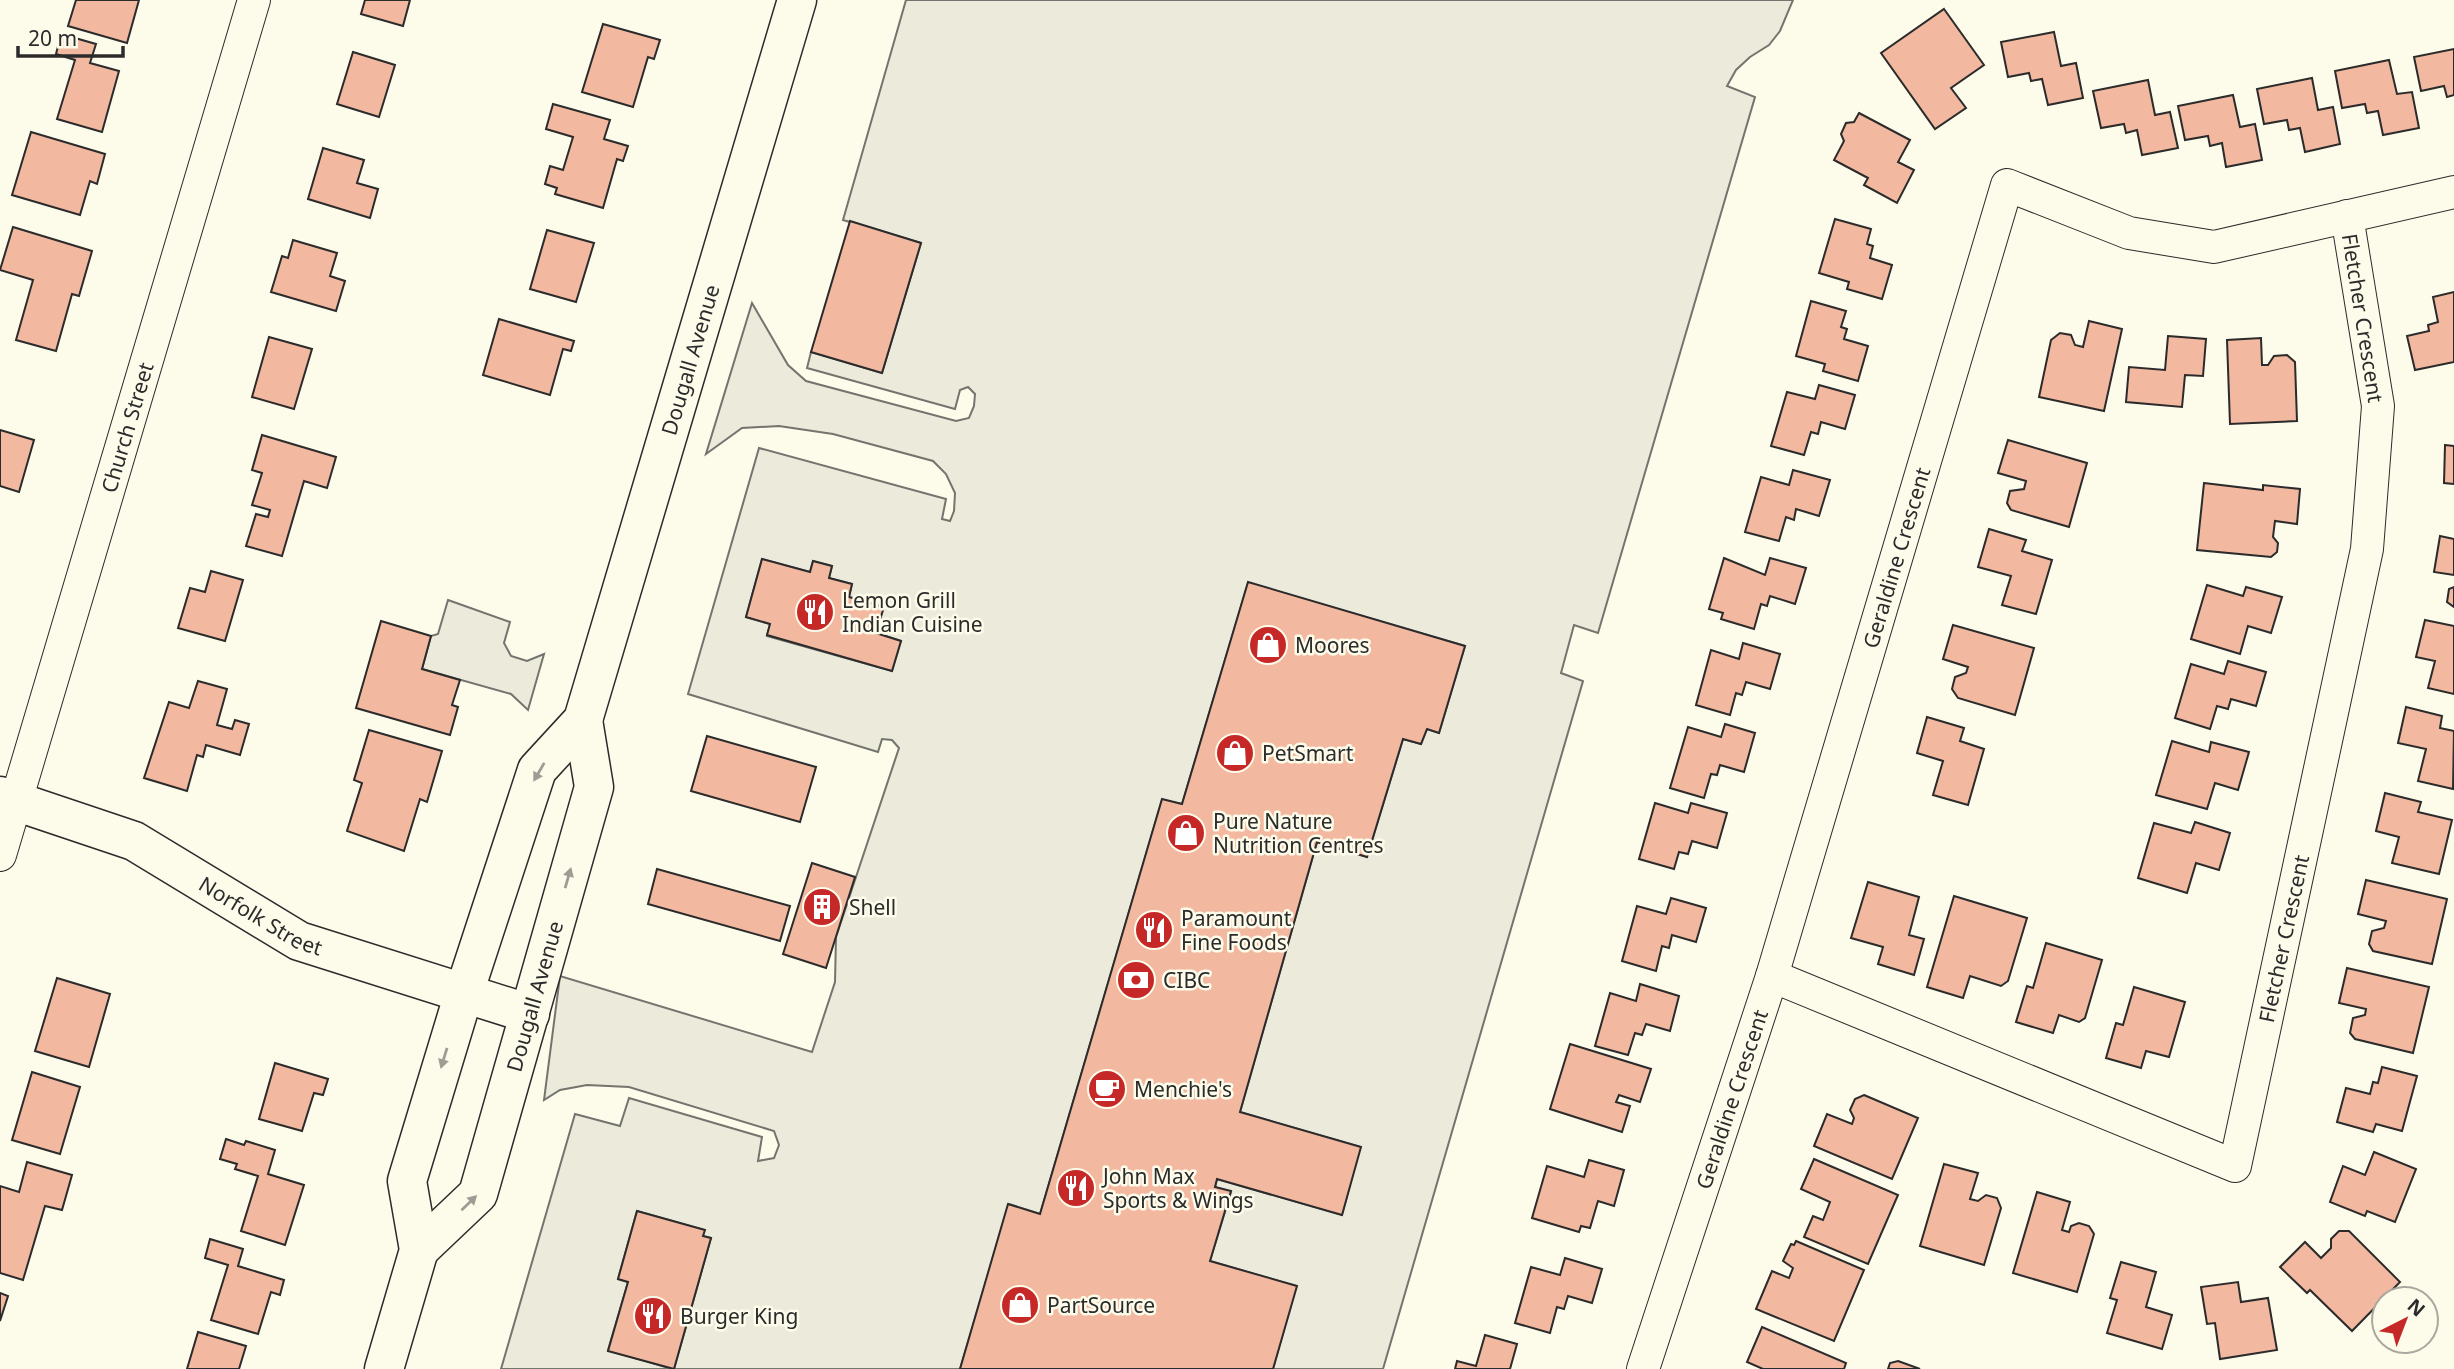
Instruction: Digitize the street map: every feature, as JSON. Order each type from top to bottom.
[{"type":"main road","name":"Dougall Avenue","points":[[419,1250],[478,1194],[594,787],[583,720],[797,0]]},
{"type":"main road","name":"Dougall Avenue","points":[[383,1369],[419,1250],[407,1181],[464,993],[537,770],[583,720]]},
{"type":"main road","name":"Norfolk Street","points":[[8,798],[134,841],[299,941],[530,1014]]},
{"type":"street","name":"Church Street","points":[[0,855],[8,798],[254,0]]},
{"type":"street","name":"Geraldine Crescent","points":[[1643,1369],[1772,976],[2007,185],[2129,233],[2214,247],[2454,191]]},
{"type":"street","name":"Fletcher Crescent","points":[[1772,976],[2235,1166],[2367,550],[2378,406],[2347,216]]},
{"type":"shaded area","points":[[906,0],[1793,0],[1780,31],[1769,45],[1736,70],[1727,86],[1755,97],[1598,633],[1574,625],[1561,673],[1583,681],[1383,1369],[1273,1369],[1296,1286],[1210,1261],[1231,1192],[1215,1187],[1217,1179],[1342,1215],[1360,1147],[1240,1112],[1317,842],[1367,857],[1403,739],[1421,744],[1427,729],[1439,733],[1465,646],[1248,583],[1182,804],[1162,800],[1040,1214],[1009,1204],[960,1369],[674,1369],[711,1238],[703,1236],[704,1230],[637,1211],[618,1279],[628,1282],[608,1350],[672,1369],[501,1369],[575,1114],[620,1126],[629,1098],[762,1137],[758,1161],[774,1158],[779,1145],[774,1131],[629,1087],[587,1085],[560,1090],[544,1100],[560,976],[812,1052],[835,982],[836,937],[899,748],[892,740],[882,739],[878,752],[688,694],[759,448],[946,499],[942,519],[950,521],[954,511],[955,493],[946,474],[933,461],[833,434],[779,426],[742,428],[706,454],[752,303],[788,365],[806,381],[956,421],[969,418],[975,394],[968,387],[960,390],[955,409],[807,368],[811,352],[882,373],[921,243],[843,220]],"holes":[[[762,559],[810,572],[813,561],[832,566],[829,578],[852,584],[849,597],[883,607],[876,633],[901,641],[892,671],[767,636],[770,624],[746,617]]]},
{"type":"shaded area","points":[[448,600],[510,622],[504,643],[511,656],[527,661],[544,654],[528,710],[511,694],[422,669],[431,636],[438,634]]},
{"type":"building","points":[[76,0],[139,0],[127,43],[68,26]]},
{"type":"building","points":[[365,0],[410,0],[403,26],[361,14]]},
{"type":"building","points":[[1944,9],[1984,65],[1951,88],[1966,108],[1935,129],[1881,53]]},
{"type":"building","points":[[603,24],[660,40],[654,59],[648,57],[633,107],[582,92]]},
{"type":"building","points":[[2054,32],[2061,66],[2076,63],[2083,98],[2048,105],[2042,79],[2031,81],[2029,73],[2008,77],[2001,42]]},
{"type":"building","points":[[61,34],[96,44],[90,63],[119,71],[102,132],[57,119],[75,60],[56,54]]},
{"type":"building","points":[[2454,49],[2454,95],[2447,97],[2444,86],[2421,91],[2414,57]]},
{"type":"building","points":[[353,52],[395,65],[379,117],[337,104]]},
{"type":"building","points":[[2389,60],[2397,94],[2412,92],[2419,128],[2383,135],[2378,111],[2367,113],[2365,104],[2342,108],[2335,71]]},
{"type":"building","points":[[2312,78],[2318,110],[2333,107],[2340,144],[2305,152],[2300,128],[2289,130],[2287,120],[2264,124],[2257,89]]},
{"type":"building","points":[[2148,80],[2155,115],[2170,112],[2178,148],[2142,155],[2137,130],[2126,133],[2124,124],[2101,128],[2093,91]]},
{"type":"building","points":[[2233,95],[2240,127],[2255,124],[2262,160],[2226,167],[2222,143],[2210,146],[2208,136],[2185,140],[2178,106]]},
{"type":"building","points":[[553,104],[610,120],[604,139],[628,146],[623,161],[617,159],[603,208],[555,194],[557,188],[545,184],[550,166],[563,170],[573,137],[546,129]]},
{"type":"building","points":[[1859,113],[1910,140],[1898,162],[1914,170],[1897,203],[1864,185],[1868,178],[1834,160],[1844,141],[1841,134],[1846,123],[1854,122]]},
{"type":"building","points":[[31,132],[105,154],[97,184],[90,181],[80,215],[12,195]]},
{"type":"building","points":[[323,148],[364,160],[357,183],[378,189],[370,218],[308,199]]},
{"type":"building","points":[[1835,219],[1871,229],[1867,244],[1873,246],[1870,258],[1892,265],[1882,299],[1847,289],[1849,282],[1819,273]]},
{"type":"building","points":[[850,221],[921,243],[882,373],[811,352]]},
{"type":"building","points":[[13,227],[92,251],[79,296],[72,294],[56,351],[16,340],[33,280],[0,270]]},
{"type":"building","points":[[547,230],[594,243],[576,302],[530,289]]},
{"type":"building","points":[[293,240],[337,253],[330,276],[345,281],[336,311],[271,292],[282,256],[288,258]]},
{"type":"building","points":[[2454,292],[2454,362],[2415,370],[2407,336],[2429,331],[2428,325],[2438,322],[2433,297]]},
{"type":"building","points":[[1811,301],[1846,311],[1841,327],[1847,329],[1844,339],[1868,346],[1858,381],[1823,371],[1825,364],[1796,356]]},
{"type":"building","points":[[499,319],[574,341],[571,351],[563,349],[550,395],[483,375]]},
{"type":"building","points":[[2089,321],[2122,329],[2104,411],[2039,397],[2051,340],[2060,333],[2071,335],[2075,345],[2083,347]]},
{"type":"building","points":[[2168,336],[2206,339],[2203,376],[2185,375],[2182,407],[2126,402],[2129,367],[2165,370]]},
{"type":"building","points":[[269,337],[312,349],[294,409],[252,397]]},
{"type":"building","points":[[2261,338],[2262,365],[2268,365],[2274,356],[2287,355],[2295,362],[2297,421],[2230,424],[2227,340]]},
{"type":"building","points":[[1819,385],[1855,395],[1845,429],[1821,422],[1818,434],[1811,432],[1804,455],[1771,446],[1787,392],[1815,399]]},
{"type":"building","points":[[0,430],[34,440],[19,492],[0,486]]},
{"type":"building","points":[[262,435],[336,457],[327,488],[304,481],[282,556],[246,546],[256,514],[268,517],[270,510],[252,505],[262,473],[252,470]]},
{"type":"building","points":[[2008,440],[2087,463],[2069,527],[2011,510],[2007,503],[2010,491],[2024,489],[2026,481],[1998,473]]},
{"type":"building","points":[[2445,445],[2454,446],[2454,484],[2444,483]]},
{"type":"building","points":[[1793,470],[1830,480],[1819,516],[1796,509],[1794,520],[1786,517],[1779,541],[1745,532],[1761,477],[1789,485]]},
{"type":"building","points":[[2204,483],[2263,490],[2263,485],[2300,489],[2297,524],[2275,521],[2273,537],[2278,543],[2277,552],[2271,557],[2197,550]]},
{"type":"building","points":[[1989,529],[2026,540],[2022,551],[2052,560],[2036,614],[2002,605],[2011,576],[1978,567]]},
{"type":"building","points":[[2440,536],[2454,539],[2454,575],[2434,572]]},
{"type":"building","points":[[1724,558],[1765,575],[1770,558],[1806,568],[1795,604],[1770,596],[1767,606],[1761,604],[1754,629],[1721,619],[1723,613],[1709,609]]},
{"type":"building","name":"Lemon Grill Indian Cuisine","points":[[762,559],[810,572],[813,561],[832,566],[829,578],[852,584],[849,597],[884,607],[876,633],[901,641],[892,671],[767,635],[770,624],[746,617]]},
{"type":"building","points":[[211,571],[243,580],[225,641],[178,628],[190,588],[205,592]]},
{"type":"building","points":[[1248,582],[1465,646],[1439,733],[1427,729],[1421,744],[1403,739],[1367,857],[1317,842],[1240,1112],[1361,1147],[1342,1215],[1217,1179],[1215,1187],[1231,1191],[1210,1261],[1297,1286],[1273,1369],[960,1369],[1008,1204],[1040,1214],[1162,799],[1182,804]]},
{"type":"building","points":[[2207,585],[2243,596],[2246,587],[2282,597],[2271,633],[2248,626],[2240,654],[2191,639]]},
{"type":"building","points":[[2454,587],[2454,607],[2447,602],[2449,589]]},
{"type":"building","points":[[2425,620],[2454,626],[2454,694],[2428,688],[2435,661],[2416,657]]},
{"type":"building","points":[[381,621],[431,636],[422,669],[460,680],[452,705],[458,707],[450,735],[356,708]]},
{"type":"building","points":[[1953,625],[2034,648],[2015,715],[1958,698],[1952,689],[1955,677],[1966,673],[1968,667],[1943,659]]},
{"type":"building","points":[[1743,643],[1780,654],[1770,689],[1746,682],[1742,695],[1736,693],[1730,715],[1696,705],[1711,650],[1739,659]]},
{"type":"building","points":[[2228,661],[2266,672],[2256,706],[2231,699],[2228,709],[2217,706],[2210,729],[2175,718],[2191,664],[2224,674]]},
{"type":"building","points":[[198,681],[227,689],[217,725],[232,729],[235,720],[249,724],[240,755],[206,745],[203,757],[197,755],[187,791],[144,778],[169,702],[189,708]]},
{"type":"building","points":[[2406,707],[2442,716],[2440,728],[2454,731],[2453,789],[2418,781],[2426,749],[2398,743]]},
{"type":"building","points":[[1927,717],[1964,728],[1960,741],[1984,749],[1968,805],[1933,795],[1943,761],[1917,753]]},
{"type":"building","points":[[1725,724],[1755,733],[1744,772],[1720,765],[1717,775],[1711,774],[1704,798],[1670,788],[1688,727],[1721,737]]},
{"type":"building","points":[[369,730],[442,751],[427,802],[420,799],[404,851],[347,831],[362,783],[354,780]]},
{"type":"building","points":[[707,736],[816,767],[800,822],[691,791]]},
{"type":"building","points":[[2172,741],[2209,752],[2211,742],[2249,752],[2238,790],[2215,783],[2207,809],[2156,795]]},
{"type":"building","points":[[2385,793],[2421,802],[2418,812],[2452,820],[2439,874],[2392,863],[2399,837],[2376,831]]},
{"type":"building","points":[[1655,803],[1688,813],[1691,803],[1727,813],[1717,848],[1692,841],[1688,854],[1679,852],[1674,869],[1639,859]]},
{"type":"building","points":[[2195,822],[2230,833],[2219,870],[2196,863],[2187,893],[2138,878],[2154,823],[2191,833]]},
{"type":"building","name":"Shell","points":[[812,863],[855,877],[826,968],[783,954]]},
{"type":"building","points":[[657,869],[790,906],[780,941],[648,904]]},
{"type":"building","points":[[2366,880],[2447,899],[2432,964],[2373,951],[2369,944],[2372,931],[2384,928],[2386,921],[2358,914]]},
{"type":"building","points":[[1868,882],[1919,897],[1909,935],[1924,939],[1914,975],[1878,964],[1883,947],[1851,938]]},
{"type":"building","points":[[1954,896],[2027,918],[2008,981],[2001,986],[1970,976],[1963,998],[1927,987]]},
{"type":"building","points":[[1671,898],[1706,908],[1696,942],[1672,935],[1669,948],[1662,946],[1656,971],[1622,961],[1637,906],[1666,914]]},
{"type":"building","points":[[2046,943],[2102,960],[2085,1018],[2079,1022],[2059,1015],[2053,1033],[2016,1022],[2027,986],[2033,988]]},
{"type":"building","points":[[2347,968],[2429,987],[2413,1053],[2355,1039],[2350,1033],[2353,1018],[2365,1015],[2366,1009],[2339,1003]]},
{"type":"building","points":[[57,978],[110,994],[89,1067],[35,1051]]},
{"type":"building","points":[[1640,984],[1679,996],[1670,1031],[1646,1024],[1642,1035],[1635,1033],[1628,1055],[1595,1046],[1610,993],[1636,1001]]},
{"type":"building","points":[[2134,987],[2185,1002],[2169,1057],[2146,1051],[2141,1068],[2106,1058],[2116,1023],[2123,1025]]},
{"type":"building","points":[[1570,1044],[1651,1069],[1640,1102],[1619,1095],[1616,1102],[1630,1106],[1622,1132],[1550,1109]]},
{"type":"building","points":[[275,1063],[328,1079],[323,1095],[314,1093],[302,1131],[259,1119]]},
{"type":"building","points":[[2382,1067],[2417,1076],[2402,1131],[2376,1124],[2373,1132],[2337,1122],[2346,1088],[2370,1094],[2373,1082],[2378,1083]]},
{"type":"building","points":[[32,1072],[80,1087],[60,1154],[12,1140]]},
{"type":"building","points":[[1864,1095],[1918,1118],[1892,1179],[1814,1146],[1827,1114],[1852,1124],[1854,1118],[1850,1110],[1855,1099]]},
{"type":"building","points":[[226,1139],[244,1145],[246,1141],[275,1150],[268,1174],[304,1185],[285,1245],[241,1231],[258,1176],[235,1169],[237,1164],[220,1159]]},
{"type":"building","points":[[2374,1152],[2416,1169],[2395,1222],[2367,1211],[2365,1216],[2330,1202],[2343,1166],[2365,1175]]},
{"type":"building","points":[[1814,1159],[1898,1195],[1868,1264],[1804,1237],[1813,1216],[1823,1220],[1830,1202],[1801,1189]]},
{"type":"building","points":[[1589,1160],[1624,1170],[1614,1206],[1598,1201],[1590,1228],[1581,1226],[1579,1232],[1532,1218],[1547,1166],[1584,1177]]},
{"type":"building","points":[[27,1162],[72,1175],[62,1210],[45,1206],[23,1280],[0,1273],[0,1186],[19,1192]]},
{"type":"building","points":[[1944,1164],[1978,1173],[1970,1199],[1978,1201],[1986,1195],[1997,1198],[2001,1208],[1984,1265],[1920,1246]]},
{"type":"building","points":[[2037,1192],[2070,1202],[2062,1230],[2069,1232],[2071,1226],[2079,1223],[2089,1226],[2094,1234],[2077,1292],[2013,1273]]},
{"type":"building","name":"Burger King","points":[[637,1211],[705,1230],[703,1236],[711,1238],[674,1369],[608,1351],[628,1282],[618,1279]]},
{"type":"building","points":[[2339,1231],[2349,1231],[2400,1282],[2397,1285],[2370,1285],[2370,1313],[2352,1331],[2310,1290],[2307,1293],[2280,1267],[2305,1242],[2321,1258],[2331,1248],[2331,1239]]},
{"type":"building","points":[[210,1239],[243,1249],[238,1266],[284,1280],[280,1295],[271,1292],[258,1334],[211,1320],[228,1265],[205,1258]]},
{"type":"building","points":[[1796,1241],[1864,1270],[1834,1341],[1756,1309],[1772,1271],[1789,1278],[1793,1268],[1783,1261],[1791,1244],[1794,1245]]},
{"type":"building","points":[[1565,1258],[1602,1269],[1592,1303],[1568,1296],[1564,1309],[1557,1307],[1550,1333],[1515,1323],[1531,1267],[1560,1275]]},
{"type":"building","points":[[2121,1262],[2156,1272],[2146,1307],[2172,1315],[2162,1349],[2107,1333],[2117,1300],[2110,1298]]},
{"type":"building","points":[[2238,1282],[2241,1302],[2268,1298],[2277,1350],[2220,1359],[2215,1323],[2207,1324],[2201,1287]]},
{"type":"building","points":[[0,1293],[8,1296],[0,1321]]},
{"type":"building","points":[[1762,1327],[1846,1363],[1844,1369],[1763,1369],[1747,1362]]},
{"type":"building","points":[[198,1332],[246,1346],[239,1369],[187,1369]]},
{"type":"building","points":[[1485,1335],[1517,1344],[1510,1369],[1455,1369],[1457,1361],[1476,1366]]},
{"type":"building","points":[[1898,1361],[1920,1369],[1888,1369],[1890,1363]]},
{"type":"place","name":"Lemon Grill Indian Cuisine","points":[[815,612]]},
{"type":"place","name":"Moores","points":[[1268,645]]},
{"type":"place","name":"PetSmart","points":[[1235,753]]},
{"type":"place","name":"Pure Nature Nutrition Centres","points":[[1186,833]]},
{"type":"place","name":"Shell","points":[[822,907]]},
{"type":"place","name":"Paramount Fine Foods","points":[[1154,930]]},
{"type":"place","name":"CIBC","points":[[1136,980]]},
{"type":"place","name":"Menchie's","points":[[1107,1089]]},
{"type":"place","name":"John Max Sports & Wings","points":[[1076,1188]]},
{"type":"place","name":"PartSource","points":[[1020,1305]]},
{"type":"place","name":"Burger King","points":[[653,1316]]}]
